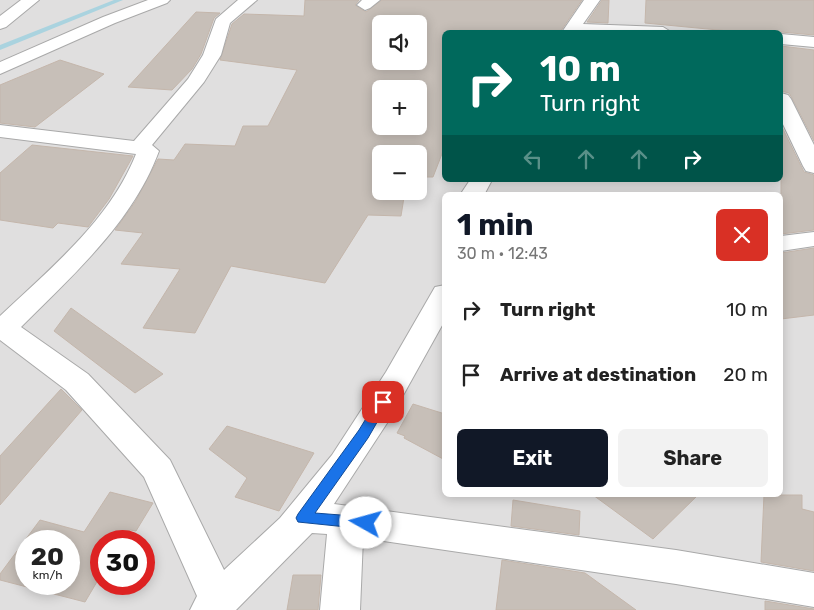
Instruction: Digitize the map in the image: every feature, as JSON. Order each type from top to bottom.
[{"type":"street","points":[[0,24],[31,0]]},
{"type":"street","points":[[0,69],[109,20],[162,0]]},
{"type":"street","points":[[139,148],[195,82],[212,54],[222,22],[236,8],[249,0]]},
{"type":"street","points":[[573,30],[592,0]]},
{"type":"street","points":[[783,40],[814,42]]},
{"type":"street","points":[[783,103],[814,166]]},
{"type":"street","points":[[0,131],[139,148],[148,151],[144,165],[110,220],[2,327],[77,382],[158,469],[214,605],[303,518],[364,434],[442,299]]},
{"type":"street","points":[[783,244],[814,239]]},
{"type":"street","points":[[303,518],[346,520],[676,567],[814,590]]},
{"type":"street","points":[[340,610],[346,520]]},
{"type":"shaded area","points":[[0,0],[814,0],[814,610],[0,610]]},
{"type":"building","points":[[305,0],[359,0],[355,5],[366,12],[382,0],[582,0],[561,30],[442,30],[442,154],[433,177],[427,177],[427,145],[372,145],[372,200],[404,200],[401,216],[368,215],[325,283],[231,266],[195,333],[143,328],[180,269],[121,264],[143,233],[115,230],[135,202],[158,159],[174,160],[185,144],[235,146],[243,126],[268,126],[297,70],[220,60],[232,24],[244,14],[304,16]]},
{"type":"building","points":[[602,0],[609,0],[608,23],[587,22]]},
{"type":"building","points":[[646,0],[814,0],[814,35],[783,32],[783,30],[718,30],[645,23]]},
{"type":"building","points":[[196,12],[220,13],[214,18],[201,54],[192,69],[172,90],[128,87]]},
{"type":"building","points":[[783,46],[814,50],[814,141],[789,93],[783,92]]},
{"type":"building","points":[[60,60],[104,74],[35,127],[0,123],[0,85]]},
{"type":"building","points":[[783,129],[804,172],[814,175],[814,230],[783,234],[783,192],[781,192],[781,182],[783,182]]},
{"type":"building","points":[[32,145],[133,156],[109,199],[88,227],[58,223],[53,228],[0,220],[0,173]]},
{"type":"building","points":[[814,248],[814,315],[783,319],[783,253]]},
{"type":"building","points":[[71,308],[163,374],[135,393],[54,331]]},
{"type":"building","points":[[61,389],[82,410],[0,505],[0,456]]},
{"type":"building","points":[[413,404],[442,413],[442,458],[404,438],[405,436],[397,433]]},
{"type":"building","points":[[227,426],[314,453],[279,511],[235,497],[247,478],[209,449]]},
{"type":"building","points":[[110,492],[153,503],[137,530],[90,530],[90,594],[85,602],[58,595],[80,595],[80,531],[84,532]]},
{"type":"building","points":[[802,495],[802,509],[814,512],[814,571],[761,562],[764,497]]},
{"type":"building","points":[[596,497],[696,497],[653,539]]},
{"type":"building","points":[[513,500],[580,511],[579,535],[511,526]]},
{"type":"building","points":[[40,520],[77,530],[33,530]]},
{"type":"building","points":[[15,554],[15,584],[0,580],[0,574]]},
{"type":"building","points":[[502,560],[585,573],[636,610],[496,610]]},
{"type":"building","points":[[293,575],[321,575],[318,610],[287,610]]},
{"type":"building","points":[[765,601],[814,609],[814,610],[765,610]]},
{"type":"waterway","points":[[0,48],[120,0]]},
{"type":"route","points":[[366,523],[303,518],[364,434],[383,402]]}]
